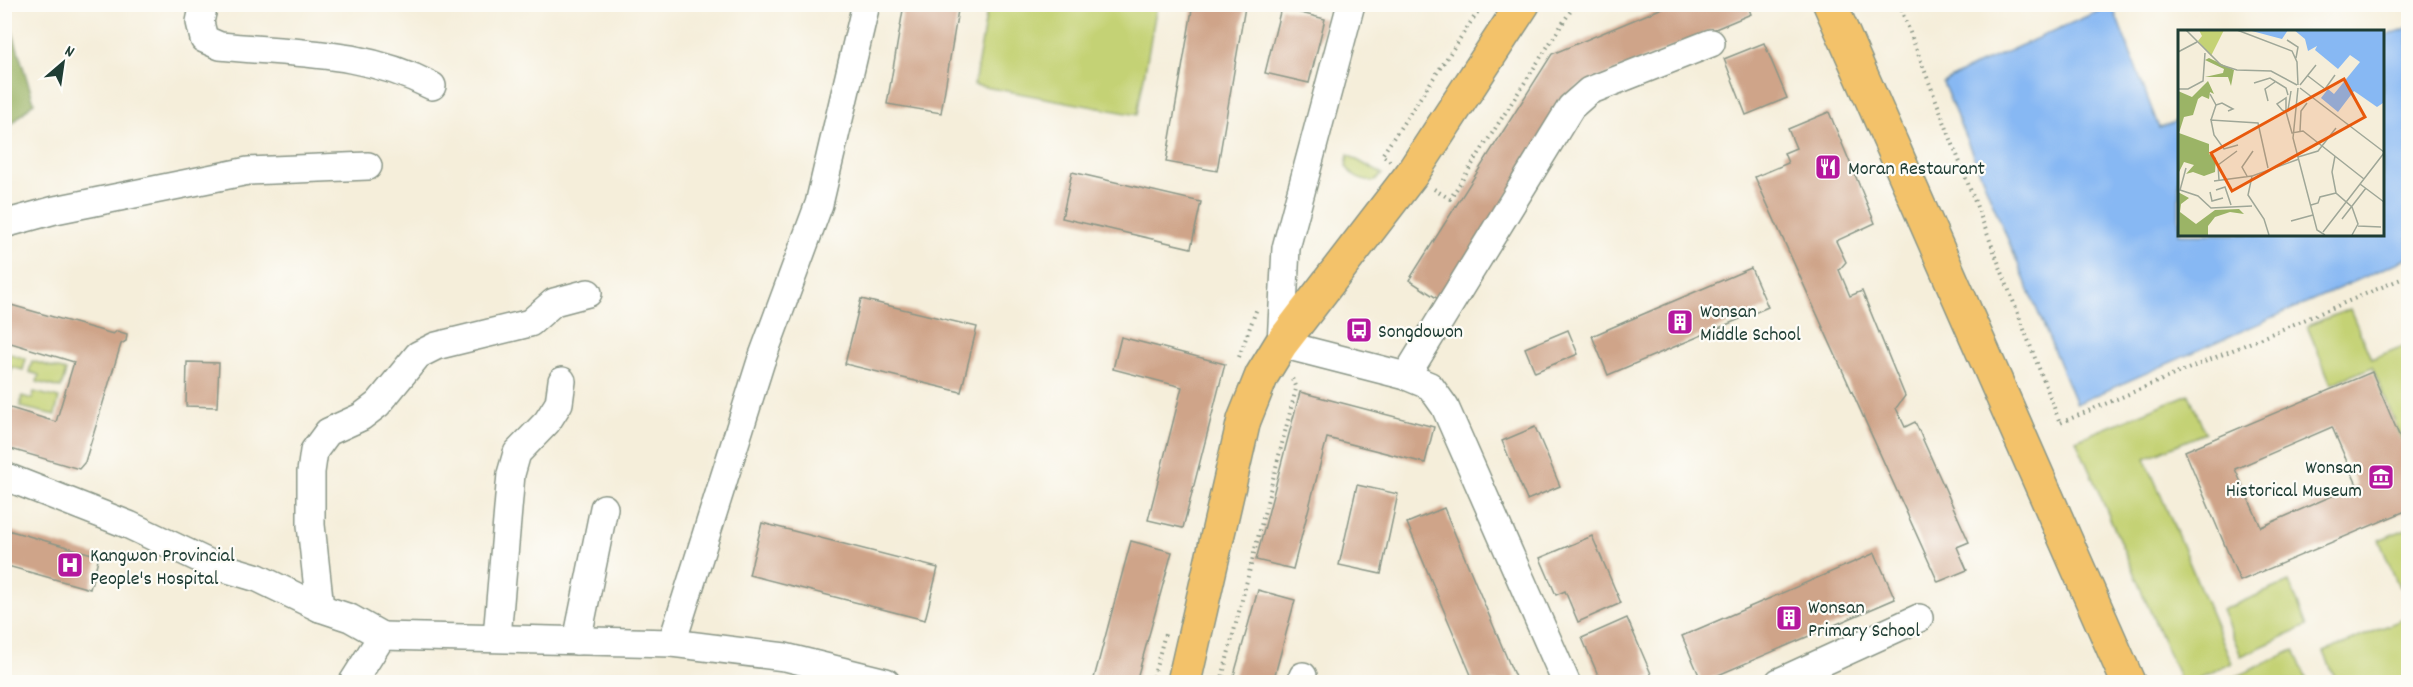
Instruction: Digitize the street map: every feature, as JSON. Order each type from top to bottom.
[{"type":"main road","points":[[1184,682],[1245,420],[1262,375],[1281,344],[1411,175],[1523,4]]},
{"type":"main road","points":[[1830,4],[2128,682]]},
{"type":"street","points":[[204,4],[200,22],[204,39],[220,46],[336,54],[405,72],[432,86]]},
{"type":"street","points":[[672,643],[761,361],[819,204],[866,4]]},
{"type":"street","points":[[1351,4],[1286,248],[1281,344],[1406,376],[1430,386],[1445,406],[1566,682]]},
{"type":"street","points":[[1406,376],[1572,107],[1588,91],[1711,43]]},
{"type":"street","points":[[4,224],[55,210],[248,171],[368,166]]},
{"type":"street","points":[[321,608],[311,525],[311,472],[314,451],[328,432],[361,417],[378,404],[418,355],[436,346],[530,323],[554,302],[588,293]]},
{"type":"street","points":[[497,638],[511,474],[517,453],[547,422],[559,403],[562,381]]},
{"type":"street","points":[[4,476],[129,525],[212,564],[258,578],[321,608],[350,618],[382,636],[672,643],[785,657],[886,682]]},
{"type":"street","points":[[577,641],[604,508]]},
{"type":"street","points":[[1779,682],[1919,618]]},
{"type":"street","points":[[353,682],[382,636]]},
{"type":"path","points":[[1899,4],[2060,423],[2409,276]]},
{"type":"path","points":[[1221,682],[1296,389],[1281,344]]},
{"type":"green space","points":[[988,5],[1157,5],[1137,115],[974,85]]},
{"type":"green space","points":[[5,8],[34,102],[12,124],[5,127]]},
{"type":"green space","points":[[1348,155],[1382,174],[1375,181],[1358,178],[1346,166]]},
{"type":"green space","points":[[2350,309],[2371,359],[2408,344],[2408,453],[2372,367],[2331,384],[2307,326]]},
{"type":"green space","points":[[5,352],[26,359],[23,370],[12,367],[10,376],[5,374]]},
{"type":"green space","points":[[32,361],[66,371],[61,388],[37,382],[39,375],[29,372]]},
{"type":"green space","points":[[34,392],[59,398],[55,415],[20,407],[22,396],[32,399]]},
{"type":"green space","points":[[2189,394],[2205,433],[2145,458],[2232,663],[2190,682],[2181,682],[2076,440]]},
{"type":"green space","points":[[2408,528],[2408,583],[2399,587],[2379,540]]},
{"type":"green space","points":[[2289,582],[2307,626],[2241,656],[2222,610]]},
{"type":"green space","points":[[2408,617],[2408,682],[2337,682],[2324,652]]},
{"type":"green space","points":[[2294,650],[2308,682],[2224,682]]},
{"type":"water","points":[[2112,5],[2159,128],[2178,120],[2178,236],[2383,236],[2383,38],[2408,27],[2408,258],[2076,404],[1943,83],[1968,69]]},
{"type":"building","points":[[904,4],[959,4],[941,113],[887,104]]},
{"type":"building","points":[[1193,4],[1245,7],[1217,171],[1166,162]]},
{"type":"building","points":[[1672,4],[1747,4],[1751,14],[1577,87],[1441,301],[1409,280],[1552,54]]},
{"type":"building","points":[[1281,8],[1325,19],[1309,83],[1265,73]]},
{"type":"building","points":[[1764,43],[1787,98],[1746,115],[1724,59]]},
{"type":"building","points":[[1829,112],[1875,223],[1836,241],[1846,262],[1839,270],[1850,296],[1862,291],[1905,396],[1896,408],[1905,427],[1915,422],[1969,542],[1957,547],[1967,570],[1938,582],[1755,177],[1788,163],[1784,153],[1796,148],[1788,129]]},
{"type":"building","points":[[1072,172],[1201,202],[1191,248],[1062,218]]},
{"type":"building","name":"Wonsan Middle School","points":[[1751,268],[1768,307],[1608,375],[1592,336]]},
{"type":"building","points":[[861,299],[977,327],[961,392],[845,364]]},
{"type":"building","points":[[4,303],[113,334],[117,331],[127,334],[126,341],[121,344],[85,462],[79,469],[4,447],[4,406],[56,422],[74,362],[4,341]]},
{"type":"building","points":[[1568,330],[1578,354],[1535,372],[1525,348]]},
{"type":"building","points":[[1121,337],[1225,364],[1183,528],[1148,520],[1182,387],[1113,369]]},
{"type":"building","points":[[187,362],[219,363],[217,407],[186,406]]},
{"type":"building","name":"Wonsan Historical Museum","points":[[2372,372],[2408,456],[2408,510],[2240,581],[2185,451]],"holes":[[[2332,427],[2357,485],[2261,527],[2235,469]]]},
{"type":"building","points":[[1300,392],[1434,427],[1425,463],[1327,438],[1293,569],[1256,560]]},
{"type":"building","points":[[1535,427],[1560,486],[1527,500],[1502,441]]},
{"type":"building","points":[[1357,485],[1398,494],[1381,574],[1339,565]]},
{"type":"building","points":[[1444,508],[1517,682],[1474,682],[1407,523]]},
{"type":"building","points":[[762,523],[938,568],[925,620],[749,575]]},
{"type":"building","points":[[4,529],[99,556],[90,589],[4,565]]},
{"type":"building","points":[[1592,536],[1621,603],[1578,622],[1565,591],[1556,595],[1540,558]]},
{"type":"building","points":[[1131,541],[1172,552],[1136,682],[1093,682]]},
{"type":"building","name":"Wonsan Primary School","points":[[1875,553],[1895,599],[1702,682],[1682,636]]},
{"type":"building","points":[[1258,590],[1295,600],[1273,682],[1232,682]]},
{"type":"building","points":[[1627,618],[1652,676],[1637,682],[1601,682],[1582,638]]},
{"type":"place","name":"Moran Restaurant","points":[[1828,167]]},
{"type":"place","name":"Wonsan Middle School","points":[[1680,322]]},
{"type":"place","name":"Songdowon","points":[[1359,330]]},
{"type":"place","name":"Wonsan Historical Museum","points":[[2381,477]]},
{"type":"place","name":"Kangwon Provincial People's Hospital","points":[[70,565]]},
{"type":"place","name":"Wonsan Primary School","points":[[1789,618]]}]
